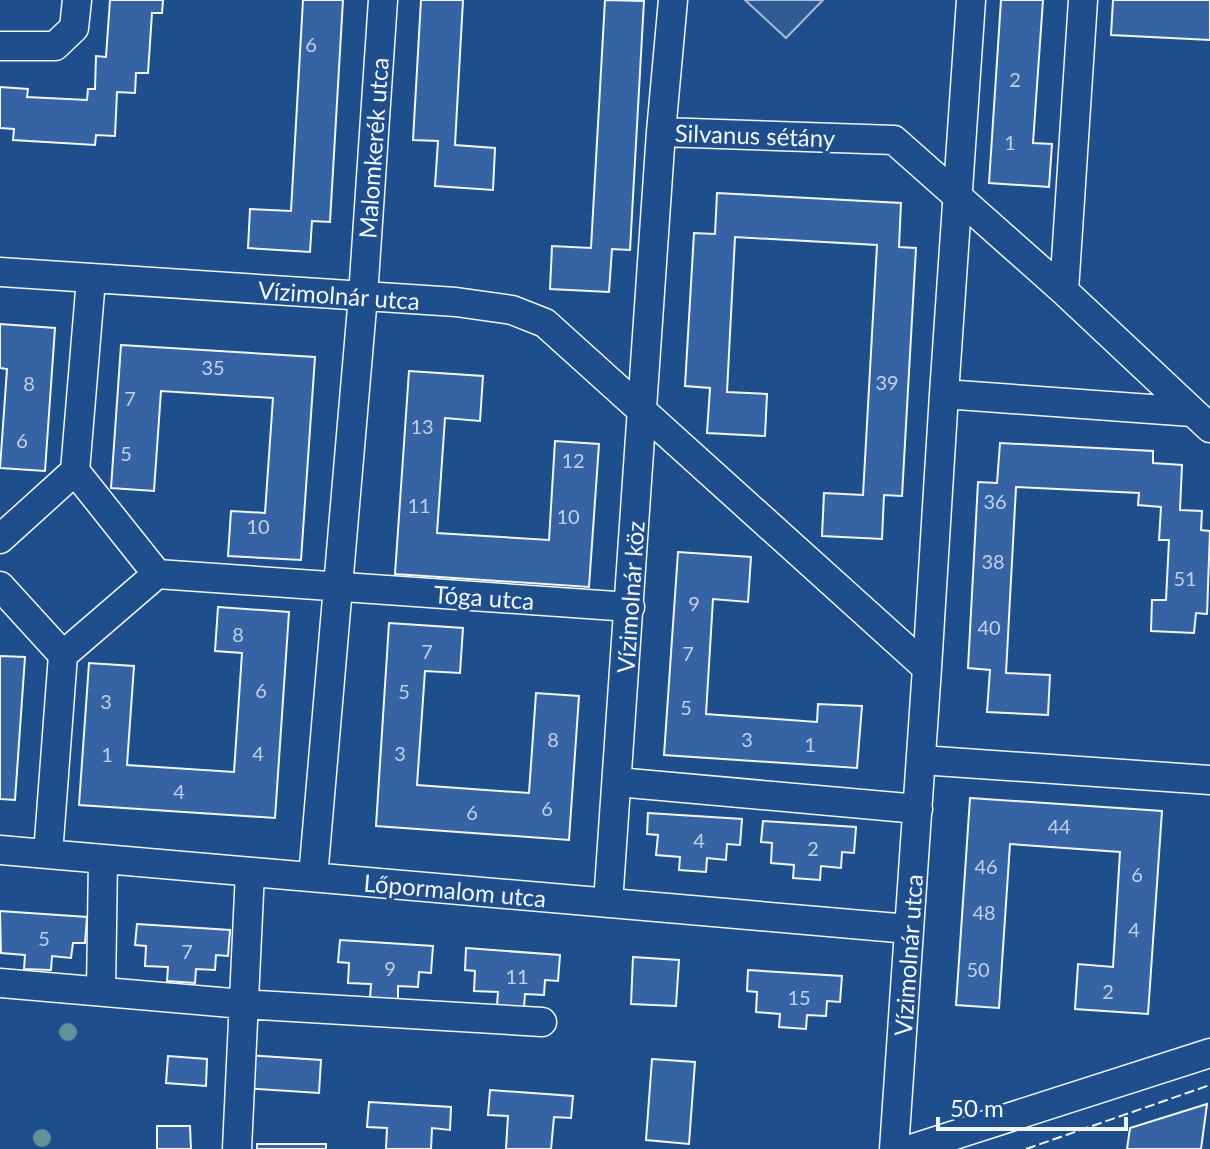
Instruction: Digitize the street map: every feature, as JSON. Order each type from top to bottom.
[{"type":"street","points":[[0,46],[55,46],[74,28],[77,0]]},
{"type":"street","name":"Malomkerék utca","points":[[363,296],[383,0]]},
{"type":"street","name":"Silvanus sétány","points":[[673,0],[661,132],[894,140],[1064,291],[1201,420]]},
{"type":"street","points":[[944,394],[960,197],[971,0]]},
{"type":"street","points":[[1064,291],[1083,0]]},
{"type":"street","points":[[641,410],[661,132]]},
{"type":"street","name":"Vízimolnár utca","points":[[0,272],[456,302],[512,310],[545,323],[927,668]]},
{"type":"street","points":[[0,539],[75,471],[91,279]]},
{"type":"street","points":[[313,877],[363,296]]},
{"type":"street","name":"Vízimolnár utca","points":[[894,1149],[944,394]]},
{"type":"street","name":"Silvanus sétány","points":[[944,394],[1201,420]]},
{"type":"street","name":"Vízimolnár köz","points":[[608,903],[641,410]]},
{"type":"street","points":[[48,854],[63,655],[157,574],[75,471]]},
{"type":"street","name":"Tóga utca","points":[[157,574],[630,607]]},
{"type":"street","points":[[0,586],[63,655]]},
{"type":"street","points":[[921,760],[1210,780]]},
{"type":"street","points":[[617,782],[918,809]]},
{"type":"street","name":"Lőpormalom utca","points":[[0,850],[909,929]]},
{"type":"street","points":[[101,991],[103,859]]},
{"type":"street","points":[[237,1149],[250,872]]},
{"type":"street","points":[[0,983],[243,1004],[542,1022]]},
{"type":"street","points":[[911,1149],[1210,1053],[1210,1040]]},
{"type":"shaded area","points":[[745,0],[823,0],[786,38]]},
{"type":"building","points":[[110,0],[163,0],[162,13],[152,13],[148,73],[136,73],[135,93],[117,92],[115,136],[96,135],[95,145],[13,140],[14,129],[0,128],[0,87],[28,89],[27,97],[87,100],[88,89],[95,89],[96,56],[106,57]]},
{"type":"building","points":[[303,0],[343,0],[330,222],[312,221],[310,252],[248,248],[250,209],[291,211]]},
{"type":"building","points":[[421,0],[463,0],[455,145],[495,148],[493,190],[435,186],[438,141],[413,140]]},
{"type":"building","points":[[605,0],[644,1],[630,250],[612,249],[609,292],[550,289],[552,246],[591,248]]},
{"type":"building","points":[[1001,0],[1043,0],[1033,143],[1052,144],[1049,187],[989,183]]},
{"type":"building","points":[[1113,0],[1210,0],[1210,40],[1111,35]]},
{"type":"building","points":[[717,193],[901,203],[899,247],[916,248],[902,496],[884,495],[882,539],[822,536],[824,493],[863,495],[877,245],[735,237],[727,392],[767,394],[765,436],[707,433],[710,388],[685,386],[694,233],[715,234]]},
{"type":"building","points":[[0,324],[55,328],[45,471],[0,468],[7,369],[0,368]]},
{"type":"building","points":[[121,345],[315,357],[301,560],[228,556],[231,511],[265,513],[273,398],[161,391],[154,491],[111,488]]},
{"type":"building","points":[[409,371],[483,376],[480,421],[445,418],[437,533],[549,540],[555,441],[599,444],[589,587],[395,574]]},
{"type":"building","points":[[1000,443],[1153,451],[1153,463],[1182,465],[1180,510],[1202,511],[1201,530],[1210,531],[1207,614],[1196,613],[1194,633],[1151,631],[1152,600],[1166,600],[1169,540],[1159,540],[1161,507],[1138,505],[1139,493],[1016,487],[1006,673],[1050,675],[1048,715],[987,712],[990,670],[968,668],[978,482],[997,483]]},
{"type":"building","points":[[678,552],[751,557],[748,602],[713,599],[706,714],[817,722],[818,704],[862,706],[857,768],[664,755]]},
{"type":"building","points":[[218,607],[289,612],[275,818],[79,805],[89,663],[134,666],[127,765],[234,772],[242,653],[215,651]]},
{"type":"building","points":[[389,623],[463,628],[460,673],[425,671],[417,785],[529,793],[536,693],[579,696],[569,840],[376,826]]},
{"type":"building","points":[[0,656],[25,657],[15,800],[0,799]]},
{"type":"building","points":[[970,798],[1162,811],[1148,1014],[1075,1009],[1078,964],[1113,967],[1120,852],[1010,844],[999,1008],[956,1005]]},
{"type":"building","points":[[648,813],[742,819],[740,845],[727,844],[726,860],[707,858],[706,872],[679,870],[680,857],[656,855],[658,835],[647,834]]},
{"type":"building","points":[[763,821],[856,827],[854,853],[842,852],[841,868],[821,866],[820,880],[793,878],[794,865],[771,863],[772,843],[761,842]]},
{"type":"building","points":[[0,911],[87,917],[85,943],[73,943],[71,958],[52,956],[51,970],[24,969],[25,955],[1,953]]},
{"type":"building","points":[[137,924],[230,930],[228,956],[216,955],[215,970],[196,969],[195,983],[167,981],[168,967],[145,966],[146,946],[135,945]]},
{"type":"building","points":[[340,940],[433,946],[431,973],[419,972],[418,987],[398,986],[398,1000],[370,998],[371,984],[348,983],[349,963],[338,962]]},
{"type":"building","points":[[466,948],[560,955],[558,981],[545,980],[544,995],[525,994],[524,1008],[497,1006],[498,992],[474,991],[475,971],[465,970]]},
{"type":"building","points":[[633,957],[679,960],[676,1006],[631,1004]]},
{"type":"building","points":[[748,970],[842,976],[840,1002],[827,1001],[826,1016],[807,1015],[806,1029],[779,1027],[780,1014],[756,1012],[757,992],[747,991]]},
{"type":"building","points":[[247,1055],[321,1060],[319,1093],[244,1088]]},
{"type":"building","points":[[168,1056],[207,1059],[206,1086],[166,1083]]},
{"type":"building","points":[[652,1059],[695,1062],[689,1144],[646,1140]]},
{"type":"building","points":[[490,1090],[573,1096],[571,1118],[554,1117],[551,1149],[506,1149],[508,1116],[488,1115]]},
{"type":"building","points":[[369,1102],[451,1107],[450,1130],[432,1128],[431,1149],[386,1149],[387,1128],[367,1127]]},
{"type":"building","points":[[1207,1104],[1201,1149],[1127,1149],[1130,1128]]},
{"type":"building","points":[[157,1126],[190,1126],[191,1149],[157,1149]]},
{"type":"building","points":[[257,1144],[326,1144],[326,1149],[257,1149]]},
{"type":"fence","points":[[1026,1149],[1210,1085]]}]
